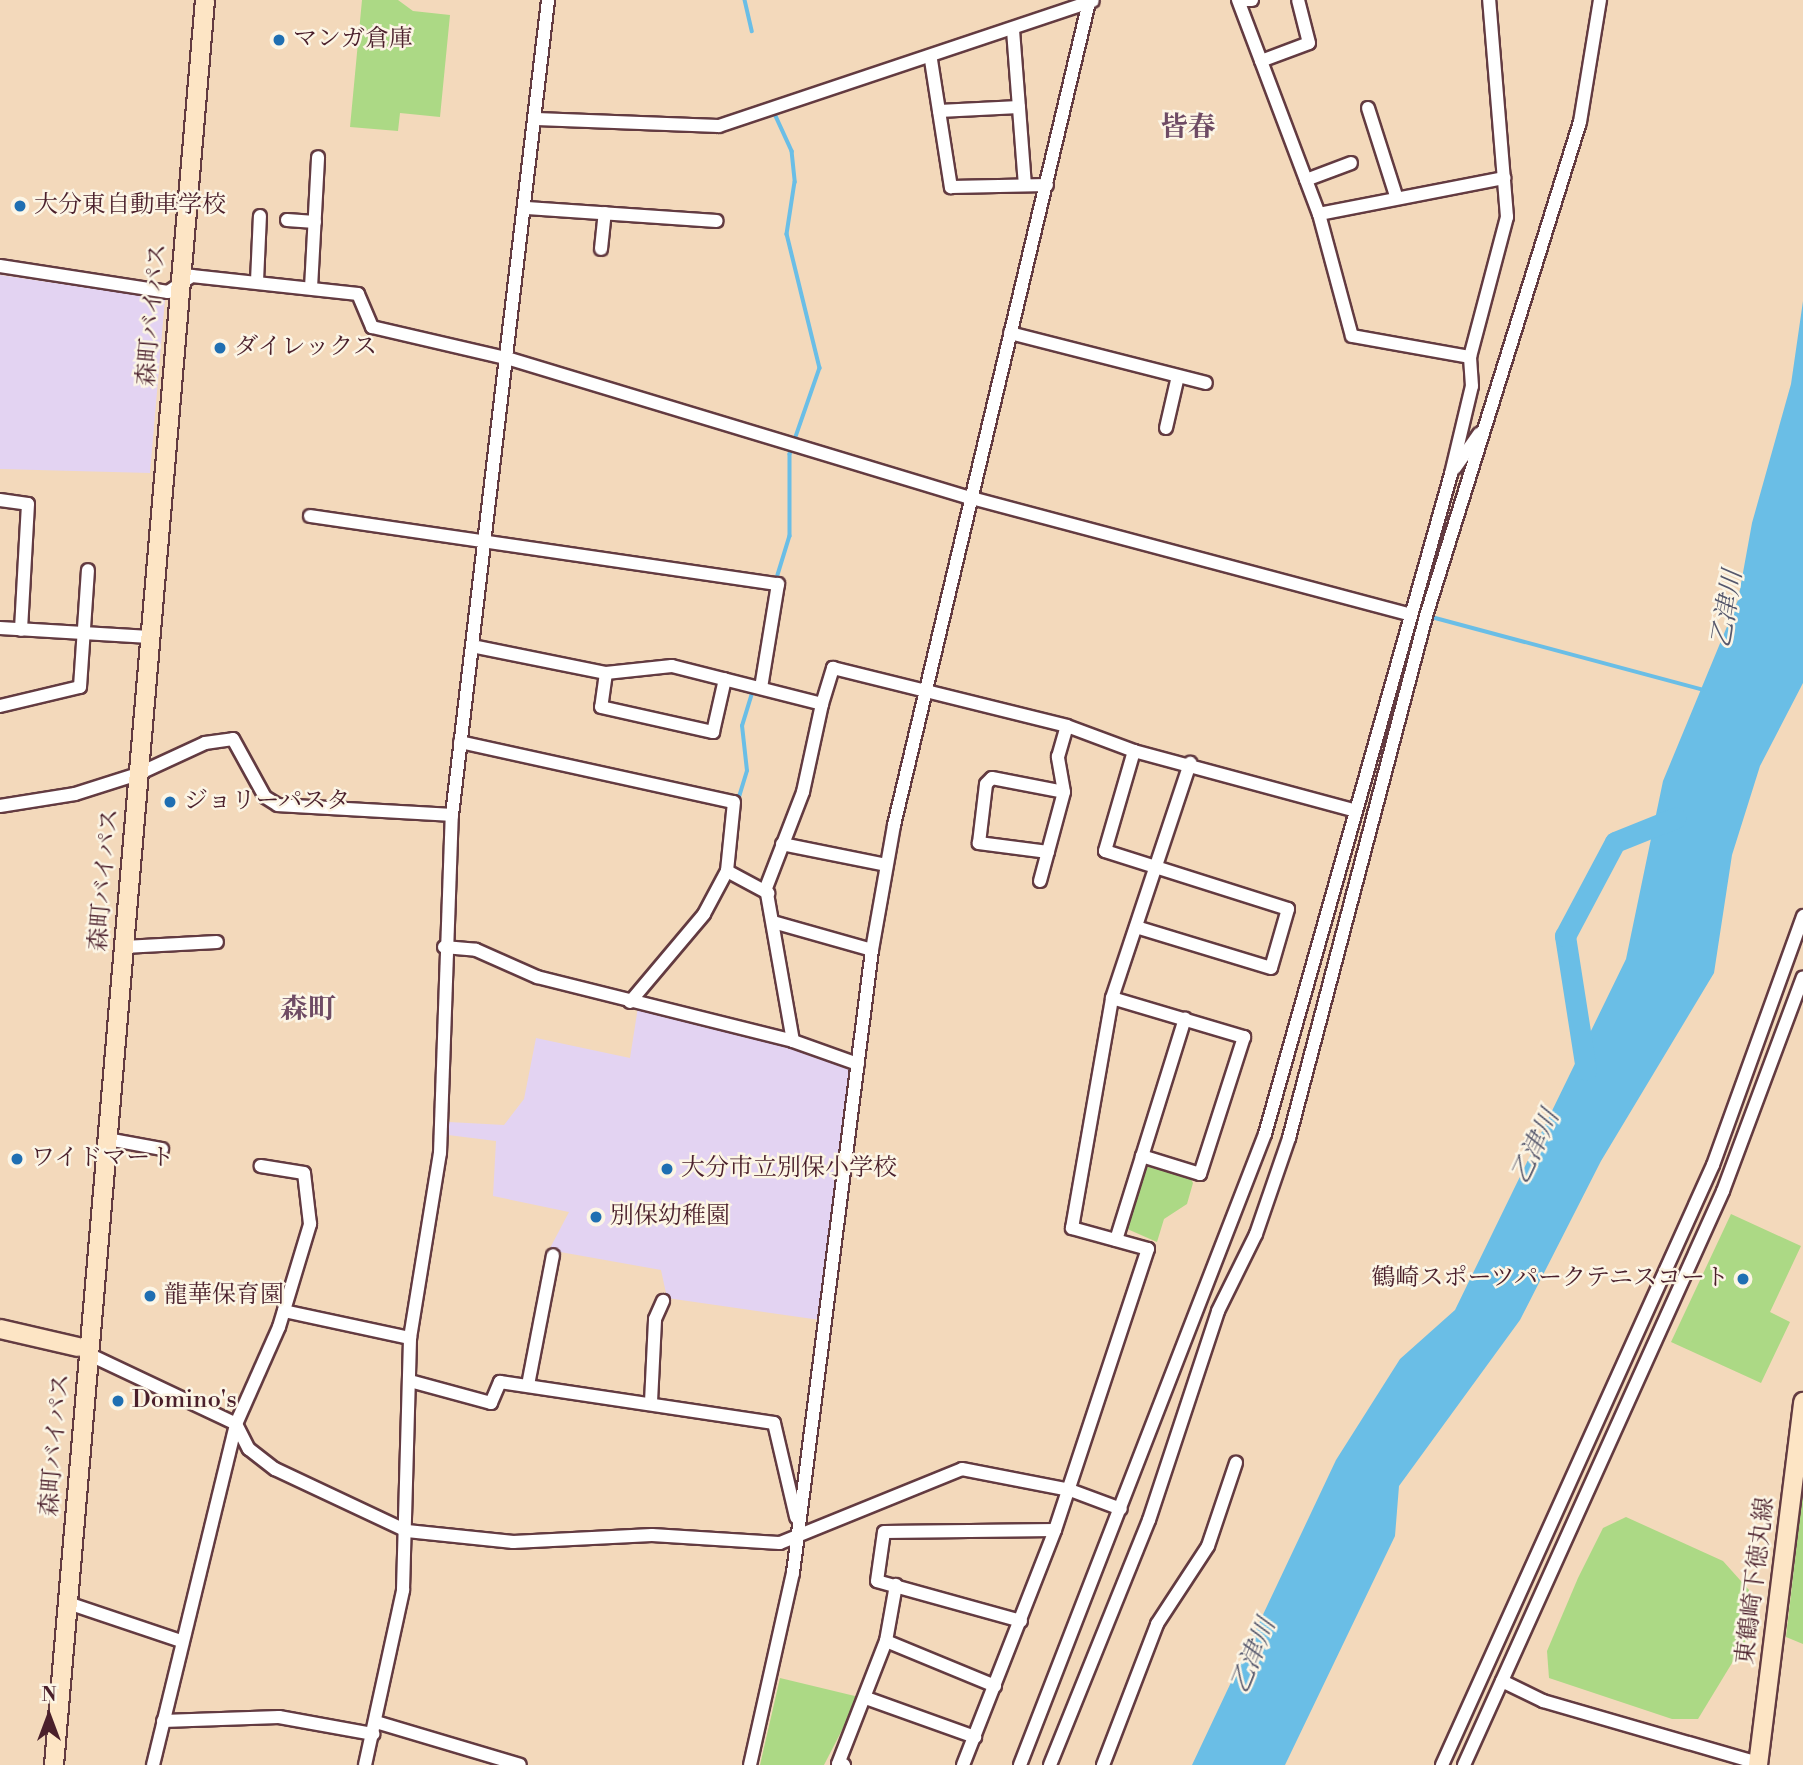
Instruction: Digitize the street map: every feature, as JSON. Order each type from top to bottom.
[{"type":"main road","name":"森町バイパス","points":[[54,1765],[68,1603],[83,1351],[107,1139],[205,0]]},
{"type":"main road","points":[[0,1329],[83,1351]]},
{"type":"main road","name":"東鶴崎下徳丸線","points":[[1758,1764],[1803,1402]]},
{"type":"street","points":[[365,1765],[403,1590],[407,1531],[410,1338],[440,1153],[444,947],[452,815],[510,359],[548,0]]},
{"type":"street","points":[[1252,0],[1240,0],[1320,214],[1352,336],[1470,357]]},
{"type":"street","points":[[1261,61],[1309,43],[1298,0]]},
{"type":"street","points":[[1020,1765],[1265,1133],[1451,474],[1472,386],[1470,357],[1507,217],[1489,0]]},
{"type":"street","points":[[1050,1765],[1189,1416],[1218,1311],[1280,1168],[1370,814],[1485,426],[1580,121],[1600,0]]},
{"type":"street","points":[[536,120],[719,125],[931,60],[1092,1]]},
{"type":"street","points":[[750,1765],[797,1538],[872,950],[886,865],[968,497],[1092,1]]},
{"type":"street","points":[[1013,30],[1025,186]]},
{"type":"street","points":[[931,60],[951,187],[1047,185]]},
{"type":"street","points":[[939,111],[1019,107]]},
{"type":"street","points":[[1368,108],[1396,196]]},
{"type":"street","points":[[311,288],[318,157]]},
{"type":"street","points":[[1306,180],[1351,163]]},
{"type":"street","points":[[1320,214],[1396,196],[1505,178]]},
{"type":"street","points":[[527,208],[717,221]]},
{"type":"street","points":[[601,249],[604,213]]},
{"type":"street","points":[[257,281],[260,216]]},
{"type":"street","points":[[287,220],[315,222]]},
{"type":"street","points":[[0,267],[168,292],[190,276],[257,281],[358,294],[372,327],[510,359],[968,497],[1410,615]]},
{"type":"street","points":[[1010,333],[1206,383]]},
{"type":"street","points":[[1166,428],[1178,376]]},
{"type":"street","points":[[1451,474],[1485,426]]},
{"type":"street","points":[[0,500],[29,504],[21,630]]},
{"type":"street","points":[[310,516],[778,584],[761,688]]},
{"type":"street","points":[[0,706],[80,687],[88,570]]},
{"type":"street","points":[[0,628],[150,637]]},
{"type":"street","points":[[472,646],[606,673],[672,666],[822,704]]},
{"type":"street","points":[[793,1041],[768,893],[782,844],[803,792],[822,704],[833,668],[1067,726],[1134,751],[1190,762],[1356,811]]},
{"type":"street","points":[[606,673],[601,707],[713,732],[725,679]]},
{"type":"street","points":[[1040,881],[1064,792],[1058,757],[1067,726]]},
{"type":"street","points":[[0,806],[75,794],[138,774],[205,743],[233,739],[265,796],[278,805],[452,815]]},
{"type":"street","points":[[460,742],[734,802],[727,871],[704,914],[630,1002]]},
{"type":"street","points":[[1134,751],[1105,851],[1156,864],[1288,909],[1271,968],[1136,928]]},
{"type":"street","points":[[963,1765],[1070,1490],[1148,1249],[1072,1228],[1112,998],[1190,762]]},
{"type":"street","points":[[1048,852],[979,843],[986,784],[992,778],[1064,792]]},
{"type":"street","points":[[782,844],[886,865]]},
{"type":"street","points":[[727,871],[768,893]]},
{"type":"street","points":[[1442,1765],[1713,1165],[1803,916]]},
{"type":"street","points":[[773,922],[872,950]]},
{"type":"street","points":[[124,947],[217,942]]},
{"type":"street","points":[[444,947],[476,950],[537,977],[793,1041],[858,1064]]},
{"type":"street","points":[[1464,1765],[1723,1191],[1803,977]]},
{"type":"street","points":[[1112,998],[1244,1037],[1200,1174],[1142,1156]]},
{"type":"street","points":[[1116,1240],[1185,1019]]},
{"type":"street","points":[[107,1139],[162,1149]]},
{"type":"street","points":[[153,1765],[181,1641],[236,1424],[284,1311],[310,1224],[304,1173],[261,1166]]},
{"type":"street","points":[[528,1385],[553,1255]]},
{"type":"street","points":[[651,1402],[655,1319],[663,1301]]},
{"type":"street","points":[[284,1311],[410,1338]]},
{"type":"street","points":[[83,1351],[236,1424],[249,1449],[275,1469],[407,1531],[513,1542],[597,1535],[797,1538],[962,1469],[1070,1490],[1121,1508]]},
{"type":"street","points":[[410,1381],[491,1403],[500,1382],[651,1402],[774,1423],[798,1524]]},
{"type":"street","points":[[1103,1765],[1157,1624],[1208,1546],[1236,1463]]},
{"type":"street","points":[[1021,1621],[877,1581],[884,1532],[1055,1530]]},
{"type":"street","points":[[844,1765],[838,1764],[886,1641],[896,1585]]},
{"type":"street","points":[[68,1603],[181,1641]]},
{"type":"street","points":[[886,1641],[995,1686]]},
{"type":"street","points":[[1502,1681],[1544,1701],[1758,1764]]},
{"type":"street","points":[[866,1698],[975,1737]]},
{"type":"street","points":[[163,1721],[303,1719],[374,1728],[520,1765]]},
{"type":"shaded area","points":[[0,275],[165,299],[150,473],[0,469]]},
{"type":"shaded area","name":"大分市立別保小学校","points":[[638,1007],[802,1047],[852,1070],[820,1320],[667,1298],[661,1270],[549,1250],[569,1212],[493,1196],[496,1141],[448,1135],[449,1122],[504,1125],[524,1099],[536,1038],[630,1058]]},
{"type":"green space","points":[[362,0],[398,0],[413,11],[450,15],[440,117],[400,113],[398,131],[350,127]]},
{"type":"green space","points":[[1151,1165],[1190,1177],[1193,1183],[1187,1204],[1164,1219],[1157,1242],[1125,1228],[1144,1169]]},
{"type":"green space","name":"鶴崎スポーツパークテニスコート","points":[[1731,1214],[1801,1246],[1770,1312],[1790,1322],[1761,1383],[1671,1342]]},
{"type":"green space","points":[[1803,1491],[1803,1644],[1786,1637]]},
{"type":"green space","points":[[1626,1517],[1723,1561],[1749,1590],[1752,1622],[1746,1640],[1698,1719],[1672,1719],[1549,1678],[1547,1651],[1578,1578],[1603,1528]]},
{"type":"green space","points":[[780,1678],[859,1697],[824,1765],[760,1765]]},
{"type":"water","points":[[1803,301],[1803,683],[1760,766],[1732,855],[1714,973],[1601,1161],[1520,1320],[1399,1486],[1395,1536],[1285,1765],[1192,1765],[1336,1460],[1400,1359],[1455,1310],[1626,959],[1663,781],[1738,600],[1752,523],[1791,384]]},
{"type":"waterway","points":[[745,0],[752,31]]},
{"type":"waterway","points":[[775,114],[792,151],[795,182],[787,234],[820,368],[790,454],[790,536],[778,575]]},
{"type":"waterway","points":[[1428,616],[1701,689]]},
{"type":"waterway","points":[[739,797],[747,771],[742,726],[752,693]]},
{"type":"waterway","name":"乙津川","points":[[1586,1070],[1565,936],[1615,842],[1675,818]]},
{"type":"place","name":"マンガ倉庫","points":[[279,40]]},
{"type":"place","name":"大分東自動車学校","points":[[20,206]]},
{"type":"place","name":"ダイレックス","points":[[220,348]]},
{"type":"place","name":"ジョリーパスタ","points":[[170,802]]},
{"type":"place","name":"ワイドマート","points":[[17,1159]]},
{"type":"place","name":"大分市立別保小学校","points":[[667,1169]]},
{"type":"place","name":"別保幼稚園","points":[[596,1217]]},
{"type":"place","name":"鶴崎スポーツパークテニスコート","points":[[1743,1279]]},
{"type":"place","name":"龍華保育園","points":[[150,1296]]},
{"type":"place","name":"Domino's","points":[[118,1401]]},
{"type":"district","name":"皆春","points":[[1188,128]]},
{"type":"district","name":"森町","points":[[308,1010]]}]
